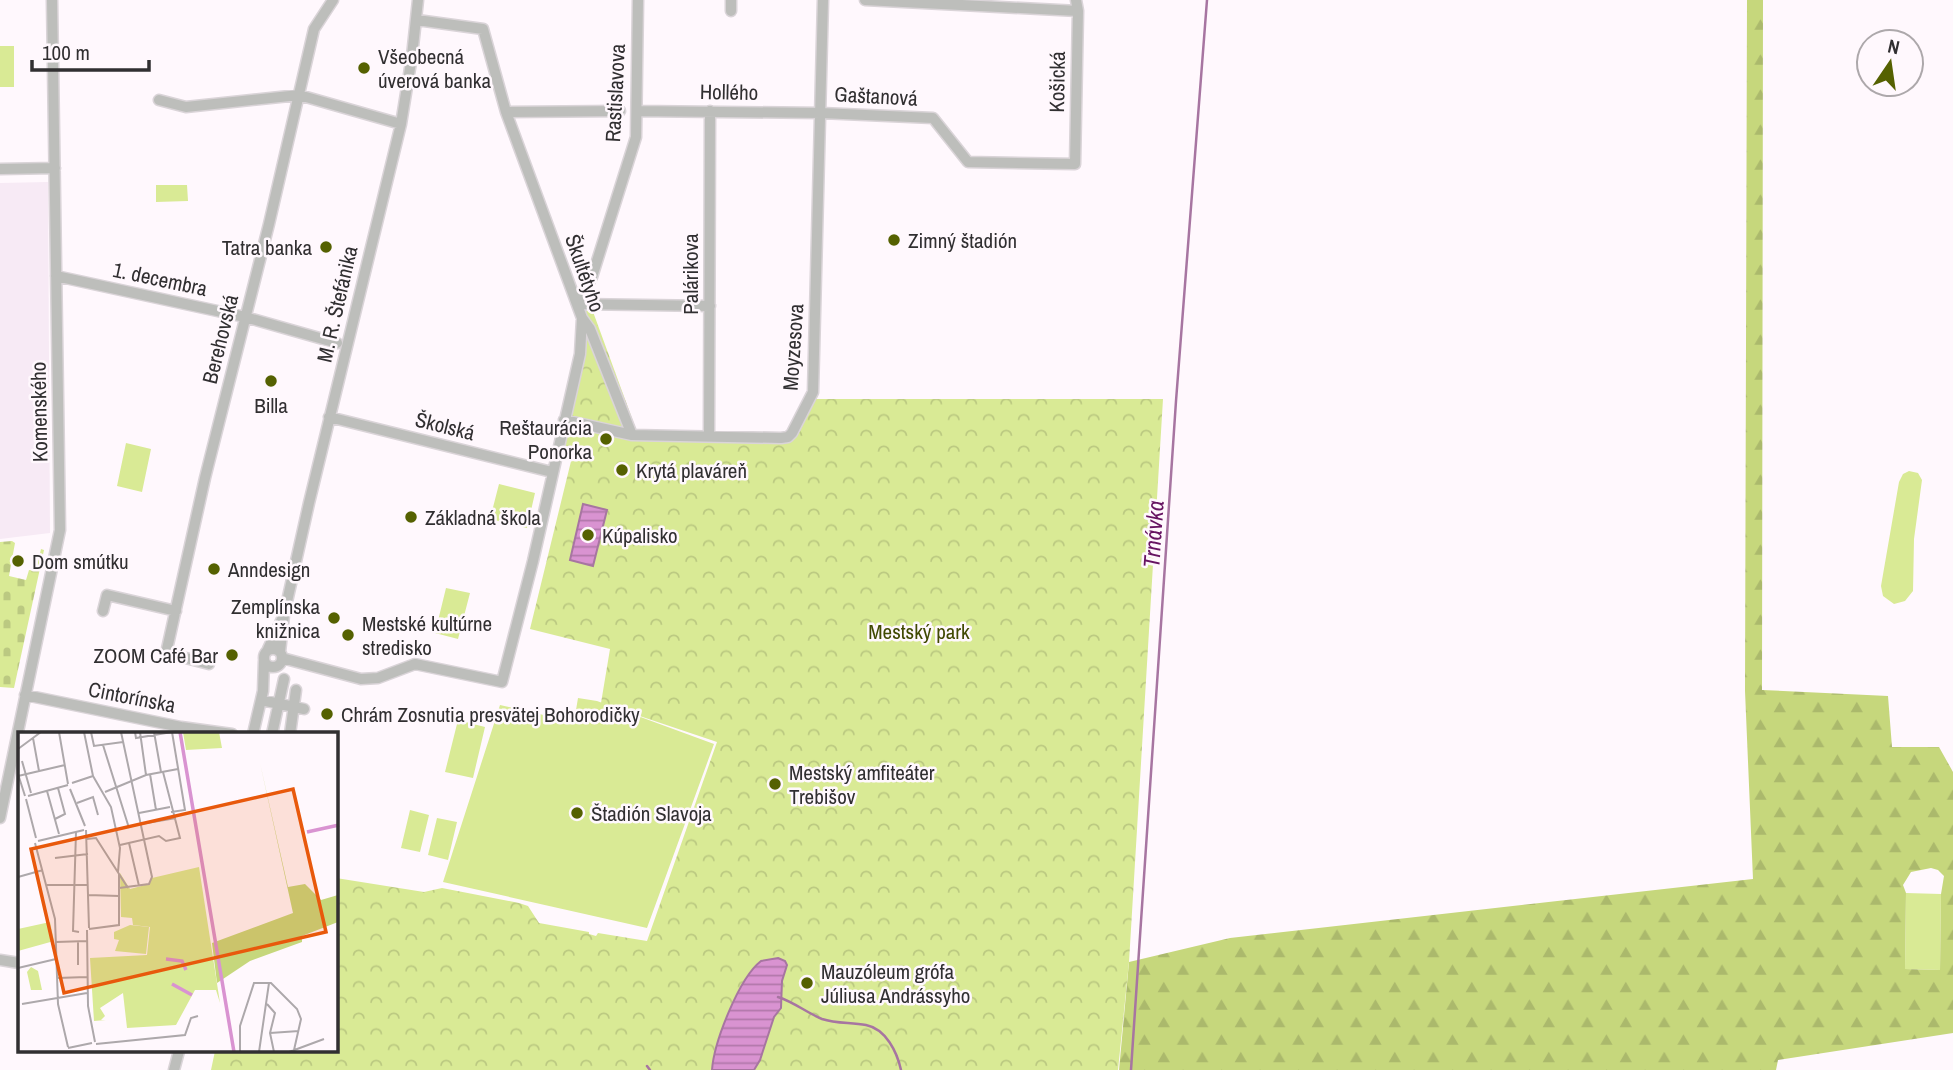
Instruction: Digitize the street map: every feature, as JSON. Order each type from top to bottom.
[{"type":"street","name":"Komenského","points":[[0,817],[60,530],[52,0]]},
{"type":"street","name":"Berehovská","points":[[209,664],[174,655],[167,649],[245,317],[270,224],[314,29],[333,0]]},
{"type":"street","name":"M. R. Štefánika","points":[[262,695],[280,659],[284,615],[329,417],[401,124],[418,0]]},
{"type":"street","name":"Rastislavova","points":[[578,304],[593,277],[636,137],[638,0]]},
{"type":"street","points":[[821,113],[823,0]]},
{"type":"street","points":[[865,0],[1077,11]]},
{"type":"street","name":"Košická","points":[[1075,164],[1076,0]]},
{"type":"street","name":"Škultétyho","points":[[280,659],[361,679],[378,678],[415,664],[502,682],[533,561],[580,354],[582,318],[578,304],[506,112],[483,29],[417,20]]},
{"type":"street","points":[[159,100],[186,107],[299,95],[375,114],[401,124]]},
{"type":"street","points":[[506,112],[620,111]]},
{"type":"street","name":"Hollého","points":[[637,111],[821,113]]},
{"type":"street","name":"Palárikova","points":[[709,437],[710,111]]},
{"type":"street","name":"Gaštanová","points":[[821,113],[933,118],[968,162],[1075,164]]},
{"type":"street","name":"Moyzesova","points":[[564,420],[632,435],[788,437],[813,392],[821,113]]},
{"type":"street","points":[[0,170],[55,169]]},
{"type":"street","name":"1. decembra","points":[[56,276],[245,317],[337,343]]},
{"type":"street","points":[[578,304],[710,306]]},
{"type":"street","points":[[582,318],[590,329],[632,435]]},
{"type":"street","name":"Školská","points":[[329,417],[552,472]]},
{"type":"street","points":[[103,611],[107,595],[176,611]]},
{"type":"street","name":"M. R. Štefánika","points":[[268,649],[284,615]]},
{"type":"street","points":[[268,649],[275,649],[280,659],[269,667],[264,662],[264,654],[268,649]]},
{"type":"street","name":"M. R. Štefánika","points":[[253,732],[262,695],[264,662]]},
{"type":"street","points":[[272,732],[284,679]]},
{"type":"street","points":[[290,732],[296,690]]},
{"type":"street","name":"Cintorínska","points":[[25,695],[181,730],[206,732]]},
{"type":"street","points":[[262,695],[279,703],[304,709]]},
{"type":"street","points":[[0,960],[18,963]]},
{"type":"street","points":[[174,1070],[178,1052]]},
{"type":"shaded area","points":[[48,182],[50,533],[0,539],[0,183]]},
{"type":"shaded area","name":"Kúpalisko","points":[[583,504],[607,510],[593,566],[570,560]]},
{"type":"shaded area","points":[[778,958],[787,965],[782,981],[781,1008],[774,1017],[760,1060],[754,1070],[712,1070],[717,1044],[744,981],[761,961]]},
{"type":"green space","points":[[1747,0],[1763,0],[1762,690],[1888,696],[1892,747],[1939,747],[1953,772],[1953,1033],[1778,1060],[1776,1070],[1119,1070],[1129,962],[1230,938],[1753,879],[1745,691]],"holes":[[[1931,868],[1944,876],[1941,894],[1940,970],[1905,969],[1906,893],[1903,885],[1911,872]]]},
{"type":"green space","points":[[0,46],[14,46],[14,87],[0,87]]},
{"type":"green space","points":[[156,185],[187,185],[188,201],[156,202]]},
{"type":"green space","name":"Mestský park","points":[[592,309],[638,441],[782,442],[793,438],[815,399],[1163,399],[1129,962],[1118,1070],[211,1070],[215,1052],[338,1052],[338,878],[424,892],[442,888],[519,903],[528,906],[539,923],[589,932],[596,936],[598,933],[647,941],[717,742],[601,703],[610,649],[530,629],[574,449],[563,445],[584,357],[586,311]]},
{"type":"green space","points":[[126,443],[151,449],[142,492],[117,486]]},
{"type":"green space","points":[[1909,471],[1918,473],[1922,480],[1914,539],[1913,591],[1905,601],[1894,604],[1883,596],[1881,586],[1899,482],[1903,474]]},
{"type":"green space","points":[[499,484],[535,493],[527,528],[490,519]]},
{"type":"green space","points":[[0,542],[15,543],[9,576],[26,580],[29,570],[36,571],[41,549],[44,550],[14,688],[0,687]]},
{"type":"green space","points":[[446,588],[470,593],[458,639],[435,633]]},
{"type":"green space","name":"Štadión Slavoja","points":[[578,698],[597,701],[714,744],[647,928],[443,882],[500,705],[574,722]]},
{"type":"green space","points":[[458,720],[485,727],[473,778],[445,772]]},
{"type":"green space","points":[[410,810],[429,815],[420,852],[401,848]]},
{"type":"green space","points":[[437,818],[457,822],[448,860],[428,855]]},
{"type":"green space","points":[[1906,893],[1941,894],[1940,970],[1905,969]]},
{"type":"waterway","name":"Trnávka","points":[[1131,1070],[1176,401],[1207,0]]},
{"type":"waterway","points":[[778,997],[822,1019],[873,1027],[890,1042],[901,1070]]},
{"type":"waterway","points":[[647,1066],[650,1070]]},
{"type":"place","name":"Všeobecná úverová banka","points":[[364,68]]},
{"type":"place","name":"Zimný štadión","points":[[894,240]]},
{"type":"place","name":"Tatra banka","points":[[326,247]]},
{"type":"place","name":"Billa","points":[[271,381]]},
{"type":"place","name":"Reštaurácia Ponorka","points":[[606,439]]},
{"type":"place","name":"Krytá plaváreň","points":[[622,470]]},
{"type":"place","name":"Základná škola","points":[[411,517]]},
{"type":"place","name":"Kúpalisko","points":[[588,535]]},
{"type":"place","name":"Dom smútku","points":[[18,561]]},
{"type":"place","name":"Anndesign","points":[[214,569]]},
{"type":"place","name":"Zemplínska knižnica","points":[[334,618]]},
{"type":"place","name":"Mestské kultúrne stredisko","points":[[348,635]]},
{"type":"place","name":"ZOOM Café Bar","points":[[232,655]]},
{"type":"place","name":"Chrám Zosnutia presvätej Bohorodičky","points":[[327,714]]},
{"type":"place","name":"Mestský amfiteáter Trebišov","points":[[775,784]]},
{"type":"place","name":"Štadión Slavoja","points":[[577,813]]},
{"type":"place","name":"Mauzóleum grófa Júliusa Andrássyho","points":[[807,983]]}]
